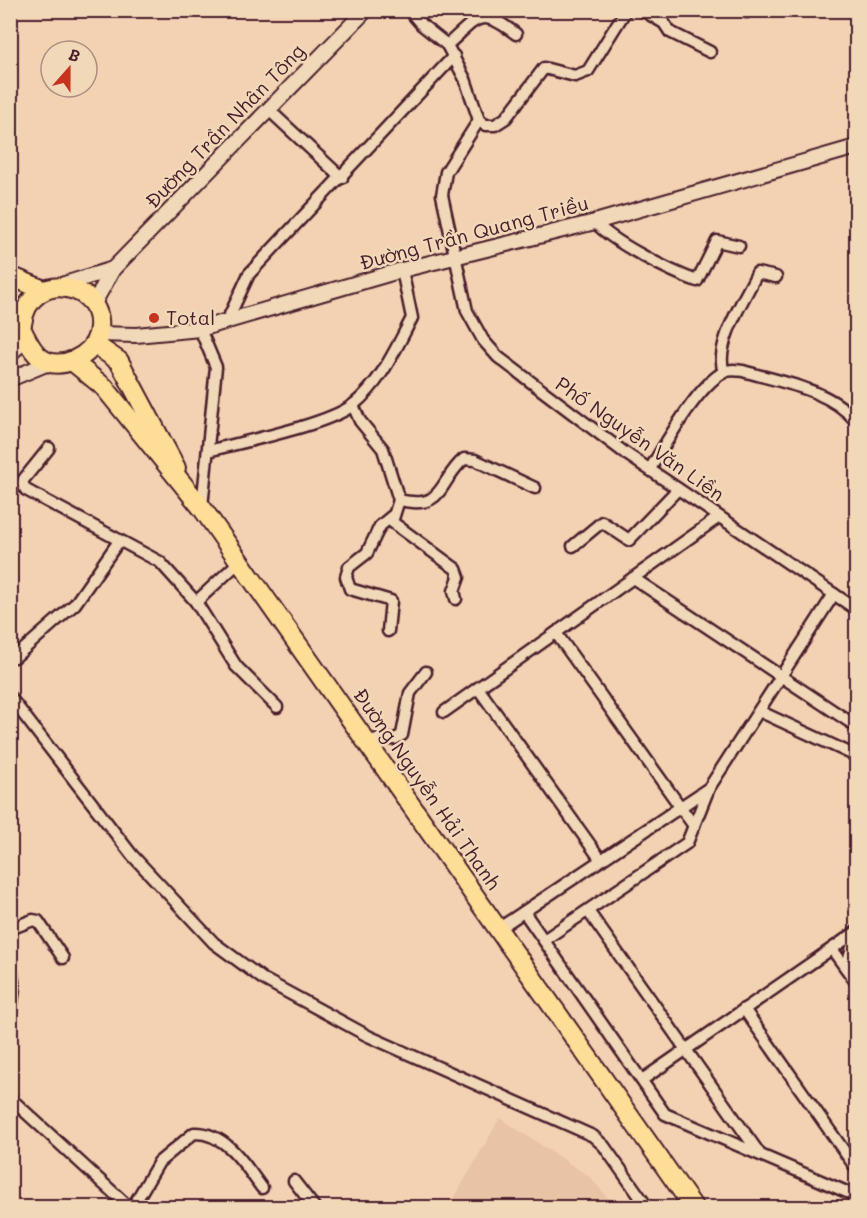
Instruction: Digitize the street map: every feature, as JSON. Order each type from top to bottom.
[{"type":"highway","points":[[10,276],[49,288],[72,288],[93,305],[98,319],[96,339],[81,357],[72,361],[51,362],[40,357],[23,332],[10,306]]},
{"type":"highway","points":[[23,332],[28,304],[49,288]]},
{"type":"highway","name":"Đường Nguyễn Hải Thanh","points":[[96,339],[119,361],[174,461],[180,478]]},
{"type":"highway","name":"Đường Nguyễn Hải Thanh","points":[[72,361],[104,387],[167,468],[180,478],[694,1208]]},
{"type":"main road","name":"Đường Trần Nhân Tông","points":[[93,305],[113,269],[366,10]]},
{"type":"main road","name":"Đường Trần Quang Triều","points":[[96,339],[200,329],[402,270],[595,222],[856,147]]},
{"type":"main road","name":"Đường Trần Nhân Tông","points":[[49,288],[113,269]]},
{"type":"main road","points":[[10,354],[23,332]]},
{"type":"main road","points":[[10,379],[51,362]]},
{"type":"street","points":[[409,10],[422,25],[447,45],[454,56],[479,120],[485,125],[495,125],[506,118],[544,68],[575,76],[588,71],[626,10]]},
{"type":"street","points":[[642,10],[664,23],[670,32],[710,52]]},
{"type":"street","points":[[447,45],[478,18],[485,16],[496,19],[516,34]]},
{"type":"street","points":[[228,321],[249,274],[342,178],[454,56]]},
{"type":"street","points":[[269,110],[342,178]]},
{"type":"street","name":"Phố Nguyễn Văn Liền","points":[[479,120],[446,172],[442,195],[472,325],[498,357],[625,453],[856,609]]},
{"type":"street","points":[[595,222],[603,230],[648,258],[697,281],[717,241],[739,246]]},
{"type":"street","points":[[208,451],[331,417],[353,405],[382,373],[412,318],[402,270]]},
{"type":"street","points":[[724,372],[721,366],[723,347],[735,315],[757,273],[776,277]]},
{"type":"street","points":[[200,329],[216,367],[202,508]]},
{"type":"street","points":[[650,469],[698,398],[724,372],[743,371],[818,394],[843,408],[856,421]]},
{"type":"street","points":[[353,405],[360,421],[383,449],[399,500],[392,516],[392,522],[456,569],[459,580],[454,591],[456,599]]},
{"type":"street","points":[[49,448],[24,478],[23,487],[159,562],[196,602],[236,666],[277,707]]},
{"type":"street","points":[[399,500],[414,504],[436,498],[464,459],[475,460],[535,488]]},
{"type":"street","points":[[573,546],[602,522],[629,540],[678,489]]},
{"type":"street","points":[[388,631],[391,601],[350,589],[346,577],[349,567],[367,553],[380,526],[392,516]]},
{"type":"street","points":[[444,712],[719,517]]},
{"type":"street","points":[[15,657],[75,604],[119,541]]},
{"type":"street","points":[[196,602],[240,561]]},
{"type":"street","points":[[633,578],[856,726]]},
{"type":"street","points":[[544,940],[687,843],[709,788],[834,594]]},
{"type":"street","points":[[556,633],[694,826]]},
{"type":"street","points":[[365,740],[395,739],[402,735],[410,693],[426,672]]},
{"type":"street","points":[[478,688],[601,860]]},
{"type":"street","points":[[10,697],[132,855],[214,942],[263,980],[368,1036],[593,1136],[604,1146],[648,1208]]},
{"type":"street","points":[[759,711],[856,756]]},
{"type":"street","points":[[498,929],[709,788]]},
{"type":"street","points":[[588,911],[759,1154]]},
{"type":"street","points":[[524,912],[665,1114],[854,1192]]},
{"type":"street","points":[[10,929],[33,920],[38,921],[63,958]]},
{"type":"street","points":[[642,1080],[856,933]]},
{"type":"street","points":[[846,968],[856,933]]},
{"type":"street","points":[[832,949],[856,982]]},
{"type":"street","points":[[10,959],[14,989],[10,1016]]},
{"type":"street","points":[[744,1009],[856,1168]]},
{"type":"street","points":[[10,1098],[131,1208],[159,1162],[194,1133],[202,1134],[228,1146],[262,1188]]},
{"type":"street","points":[[294,1181],[315,1208]]},
{"type":"shaded area","points":[[500,1118],[590,1177],[615,1207],[449,1207]]},
{"type":"place","name":"Total","points":[[154,318]]}]
